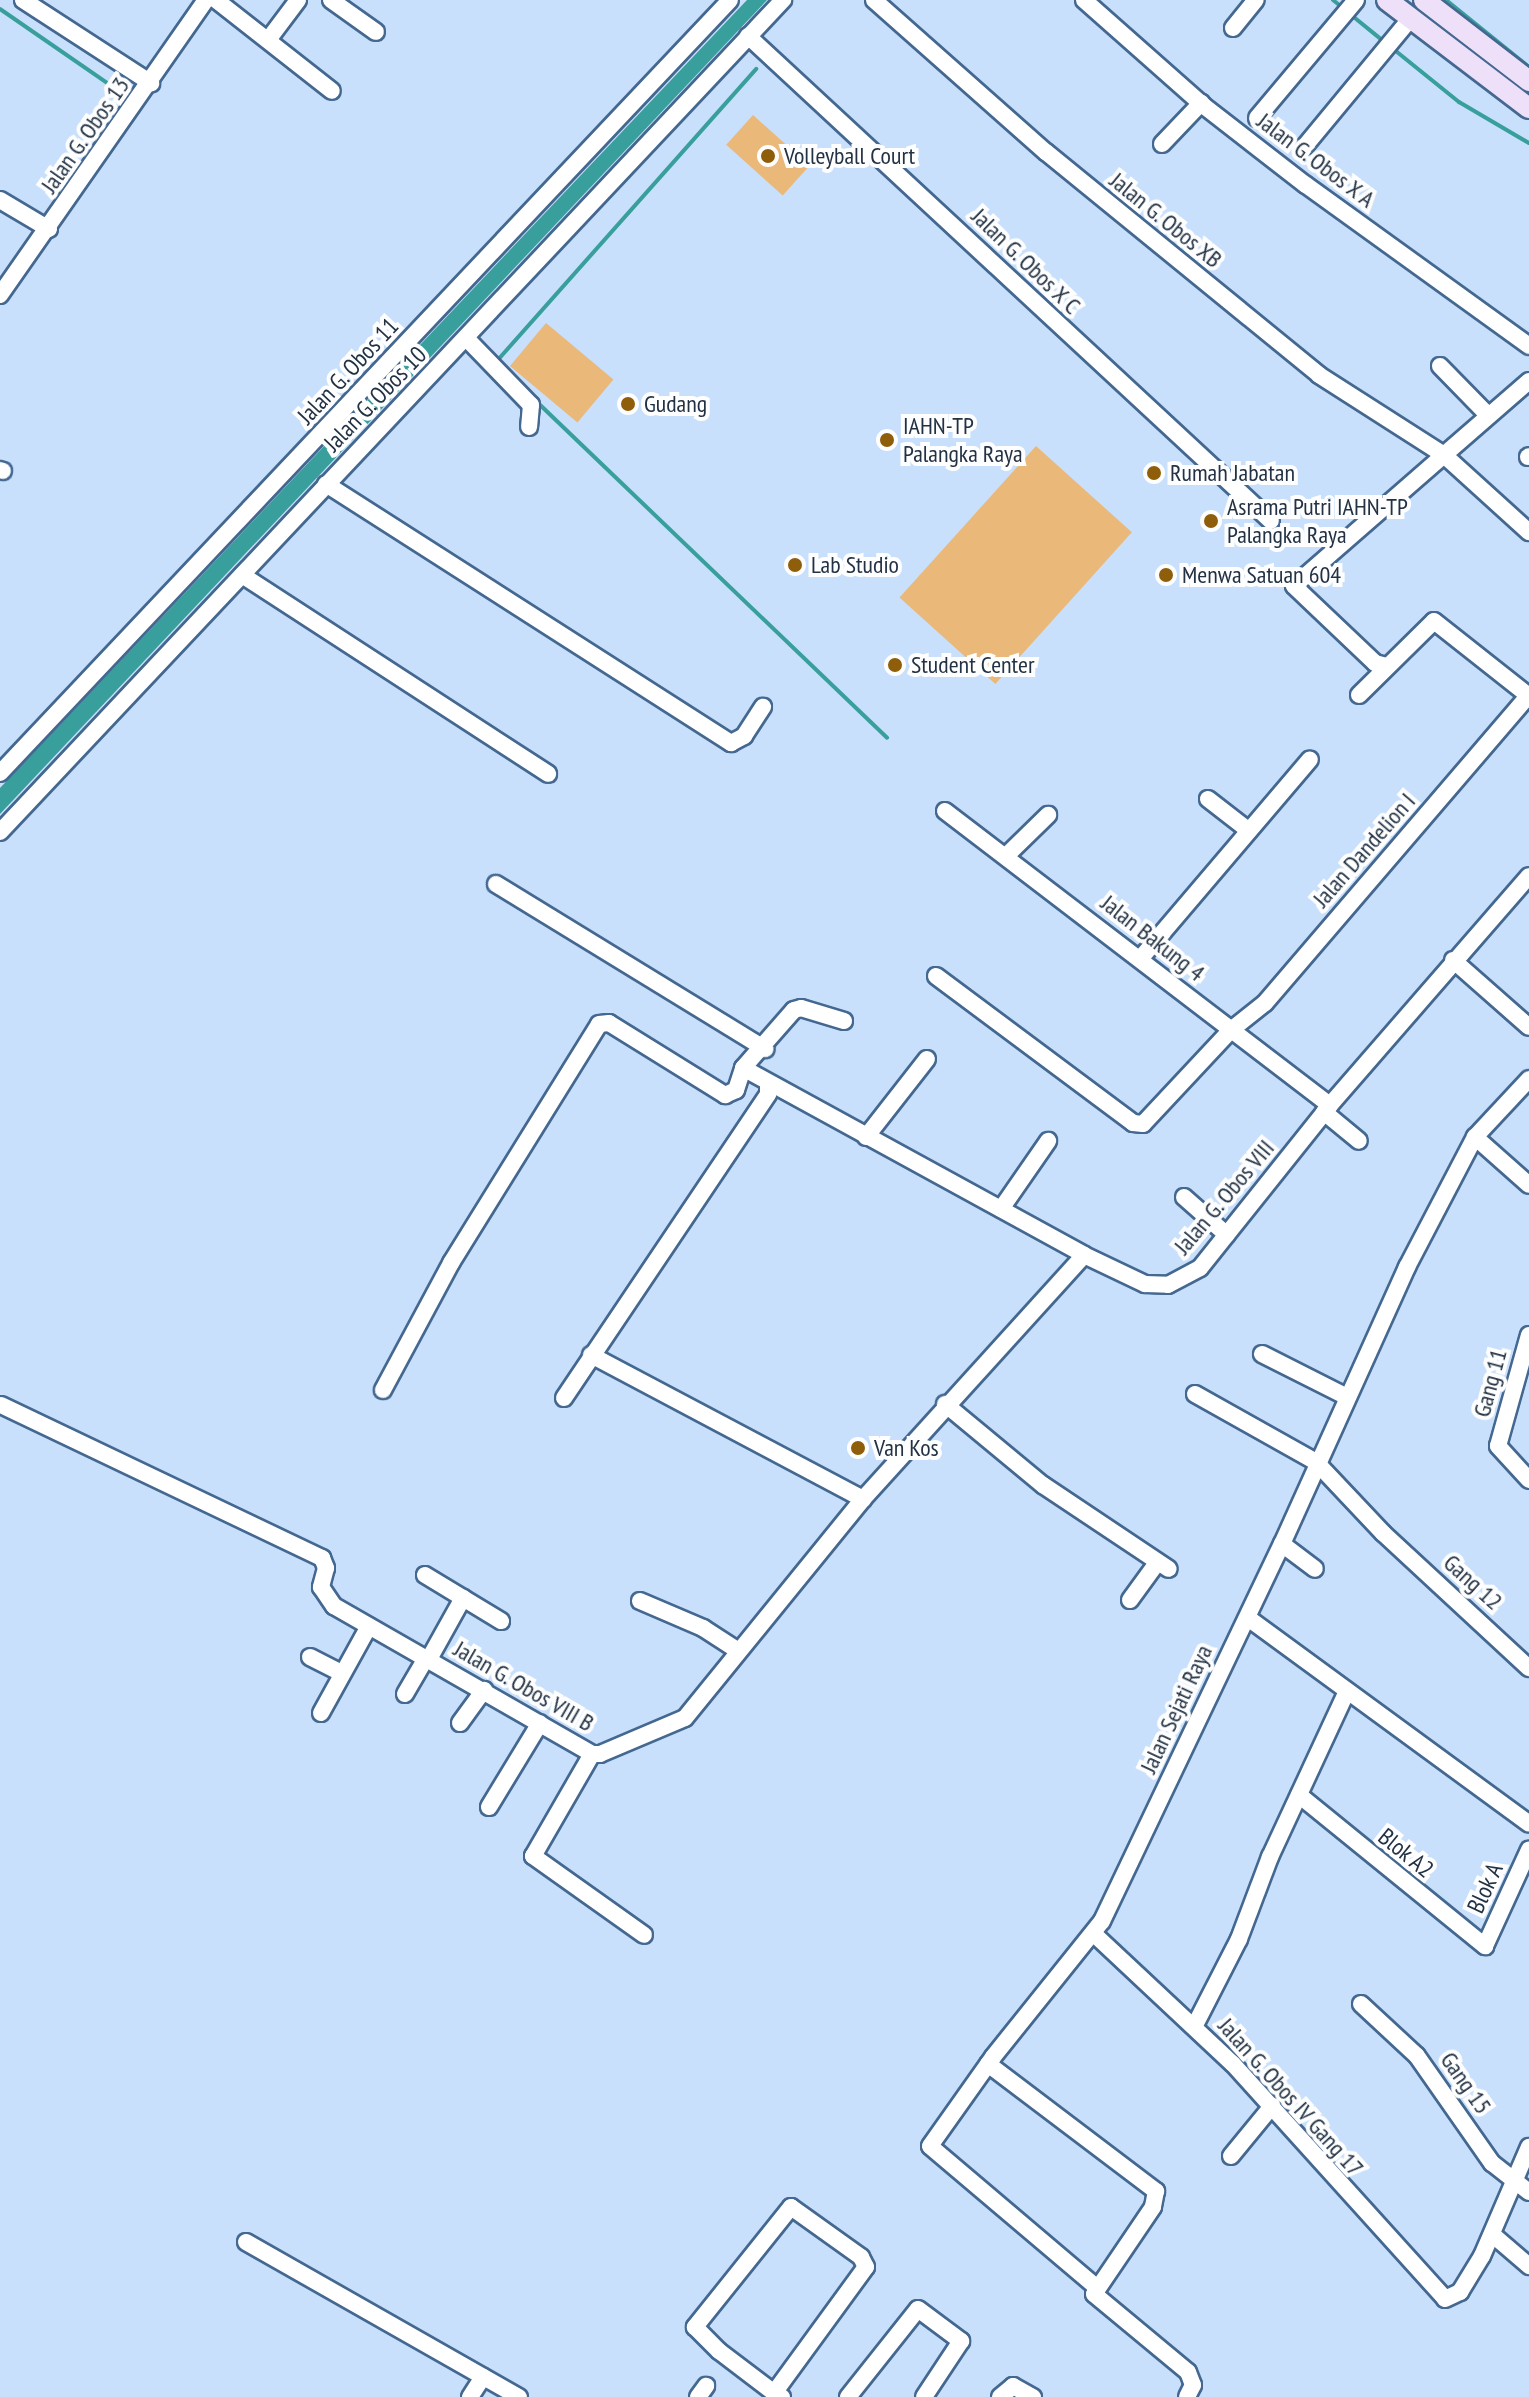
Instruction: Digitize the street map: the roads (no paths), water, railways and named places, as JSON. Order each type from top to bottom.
[{"type":"main road","points":[[1387,0],[1529,108]]},
{"type":"main road","points":[[1424,0],[1529,81]]},
{"type":"street","points":[[23,0],[151,83]]},
{"type":"street","name":"Jalan G. Obos 13","points":[[0,295],[151,83],[206,0]]},
{"type":"street","points":[[216,0],[332,91]]},
{"type":"street","points":[[268,40],[298,0]]},
{"type":"street","points":[[331,0],[376,32]]},
{"type":"street","name":"Jalan G. Obos 11","points":[[0,773],[730,0]]},
{"type":"street","name":"Jalan G. Obos 10","points":[[0,832],[783,0]]},
{"type":"street","name":"Jalan G. Obos XB","points":[[874,0],[1046,152],[1319,375],[1444,455]]},
{"type":"street","name":"Jalan G. Obos X A","points":[[1084,0],[1201,103],[1529,346]]},
{"type":"street","points":[[1233,28],[1256,0]]},
{"type":"street","points":[[1257,118],[1356,0]]},
{"type":"street","points":[[1305,146],[1411,18]]},
{"type":"street","name":"Jalan G. Obos X C","points":[[748,36],[1271,521]]},
{"type":"street","points":[[1162,144],[1201,103]]},
{"type":"street","points":[[0,200],[49,229]]},
{"type":"street","points":[[467,339],[531,405],[529,427]]},
{"type":"street","points":[[1440,366],[1488,415]]},
{"type":"street","points":[[1387,666],[1375,663],[1294,586],[1529,381]]},
{"type":"street","points":[[1444,455],[1529,532]]},
{"type":"street","points":[[326,484],[731,743],[744,736],[763,707]]},
{"type":"street","points":[[242,575],[548,774]]},
{"type":"street","points":[[1359,695],[1427,625],[1440,623],[1529,696]]},
{"type":"street","name":"Jalan Dandelion I","points":[[936,976],[1136,1125],[1148,1120],[1231,1030],[1265,1003],[1529,696]]},
{"type":"street","points":[[1140,959],[1310,759]]},
{"type":"street","points":[[1208,799],[1250,827]]},
{"type":"street","name":"Jalan Bakung 4","points":[[945,811],[1231,1030],[1327,1108],[1359,1141]]},
{"type":"street","points":[[1006,856],[1048,815]]},
{"type":"street","name":"Jalan G. Obos VIII","points":[[743,1068],[1084,1255],[1145,1284],[1162,1286],[1194,1273],[1327,1108],[1529,876]]},
{"type":"street","points":[[496,884],[765,1049]]},
{"type":"street","points":[[1453,960],[1529,1027]]},
{"type":"street","points":[[383,1390],[451,1263],[596,1026],[609,1023],[721,1094],[736,1090],[743,1068],[765,1049],[787,1015],[801,1008],[844,1021]]},
{"type":"street","points":[[866,1137],[927,1059]]},
{"type":"street","name":"Jalan Sejati Raya","points":[[1095,2286],[930,2146],[988,2064],[1094,1934],[1248,1618],[1345,1396],[1475,1137],[1529,1079]]},
{"type":"street","points":[[564,1398],[768,1094],[768,1083]]},
{"type":"street","points":[[1475,1137],[1529,1185]]},
{"type":"street","points":[[1001,1209],[1048,1141]]},
{"type":"street","points":[[1184,1197],[1227,1235]]},
{"type":"street","name":"Jalan G. Obos VIII B","points":[[1,1405],[322,1558],[326,1568],[321,1587],[328,1599],[369,1626],[592,1754],[674,1726],[945,1404],[1084,1255]]},
{"type":"street","name":"Gang 11","points":[[1528,1341],[1498,1446],[1529,1480]]},
{"type":"street","points":[[1262,1354],[1345,1396]]},
{"type":"street","points":[[591,1355],[863,1499]]},
{"type":"street","name":"Gang 12","points":[[1195,1394],[1316,1462],[1383,1533],[1529,1668]]},
{"type":"street","points":[[945,1404],[1043,1485],[1163,1566],[1130,1600]]},
{"type":"street","points":[[1282,1544],[1315,1569]]},
{"type":"street","points":[[425,1575],[501,1621]]},
{"type":"street","points":[[405,1694],[463,1598]]},
{"type":"street","points":[[640,1601],[703,1628],[737,1650]]},
{"type":"street","points":[[1248,1618],[1346,1693],[1529,1824]]},
{"type":"street","points":[[321,1713],[369,1626]]},
{"type":"street","points":[[310,1657],[341,1673]]},
{"type":"street","points":[[460,1723],[484,1690]]},
{"type":"street","points":[[1194,2027],[1239,1939],[1299,1795],[1346,1693]]},
{"type":"street","points":[[489,1807],[540,1723]]},
{"type":"street","points":[[592,1754],[533,1856],[644,1935]]},
{"type":"street","name":"Blok A2","points":[[1299,1795],[1485,1946]]},
{"type":"street","name":"Blok A","points":[[1485,1946],[1529,1850]]},
{"type":"street","name":"Jalan G. Obos IV Gang 17","points":[[1094,1934],[1194,2027],[1272,2106],[1445,2299],[1466,2283],[1493,2235]]},
{"type":"street","name":"Gang 15","points":[[1361,2004],[1417,2056],[1492,2163],[1529,2192]]},
{"type":"street","points":[[988,2064],[1156,2191],[1153,2207],[1095,2286],[1101,2304],[1188,2372],[1193,2381],[1187,2397]]},
{"type":"street","points":[[1231,2156],[1272,2106]]},
{"type":"street","points":[[1529,2147],[1493,2235],[1529,2266]]},
{"type":"street","points":[[791,2207],[864,2260],[866,2267],[778,2395],[695,2327],[791,2207]]},
{"type":"street","points":[[246,2242],[519,2397]]},
{"type":"street","points":[[848,2397],[918,2309],[961,2341],[924,2397]]},
{"type":"street","points":[[470,2397],[483,2377]]},
{"type":"street","points":[[1000,2397],[1013,2386],[1033,2397]]},
{"type":"waterway","points":[[1333,0],[1344,9]]},
{"type":"waterway","points":[[1446,0],[1529,67]]},
{"type":"waterway","points":[[0,9],[119,91]]},
{"type":"waterway","points":[[1350,14],[1382,40]]},
{"type":"waterway","points":[[1397,52],[1459,102],[1529,143]]},
{"type":"waterway","points":[[496,362],[756,69]]},
{"type":"waterway","points":[[537,402],[887,738]]},
{"type":"place","name":"Volleyball Court","points":[[768,156]]},
{"type":"place","name":"Gudang","points":[[628,404]]},
{"type":"place","name":"IAHN-TP Palangka Raya","points":[[887,440]]},
{"type":"place","name":"Rumah Jabatan","points":[[1154,473]]},
{"type":"place","name":"Asrama Putri IAHN-TP Palangka Raya","points":[[1211,521]]},
{"type":"place","name":"Lab Studio","points":[[795,565]]},
{"type":"place","name":"Menwa Satuan 604","points":[[1166,575]]},
{"type":"place","name":"Student Center","points":[[895,665]]},
{"type":"place","name":"Van Kos","points":[[858,1448]]}]
